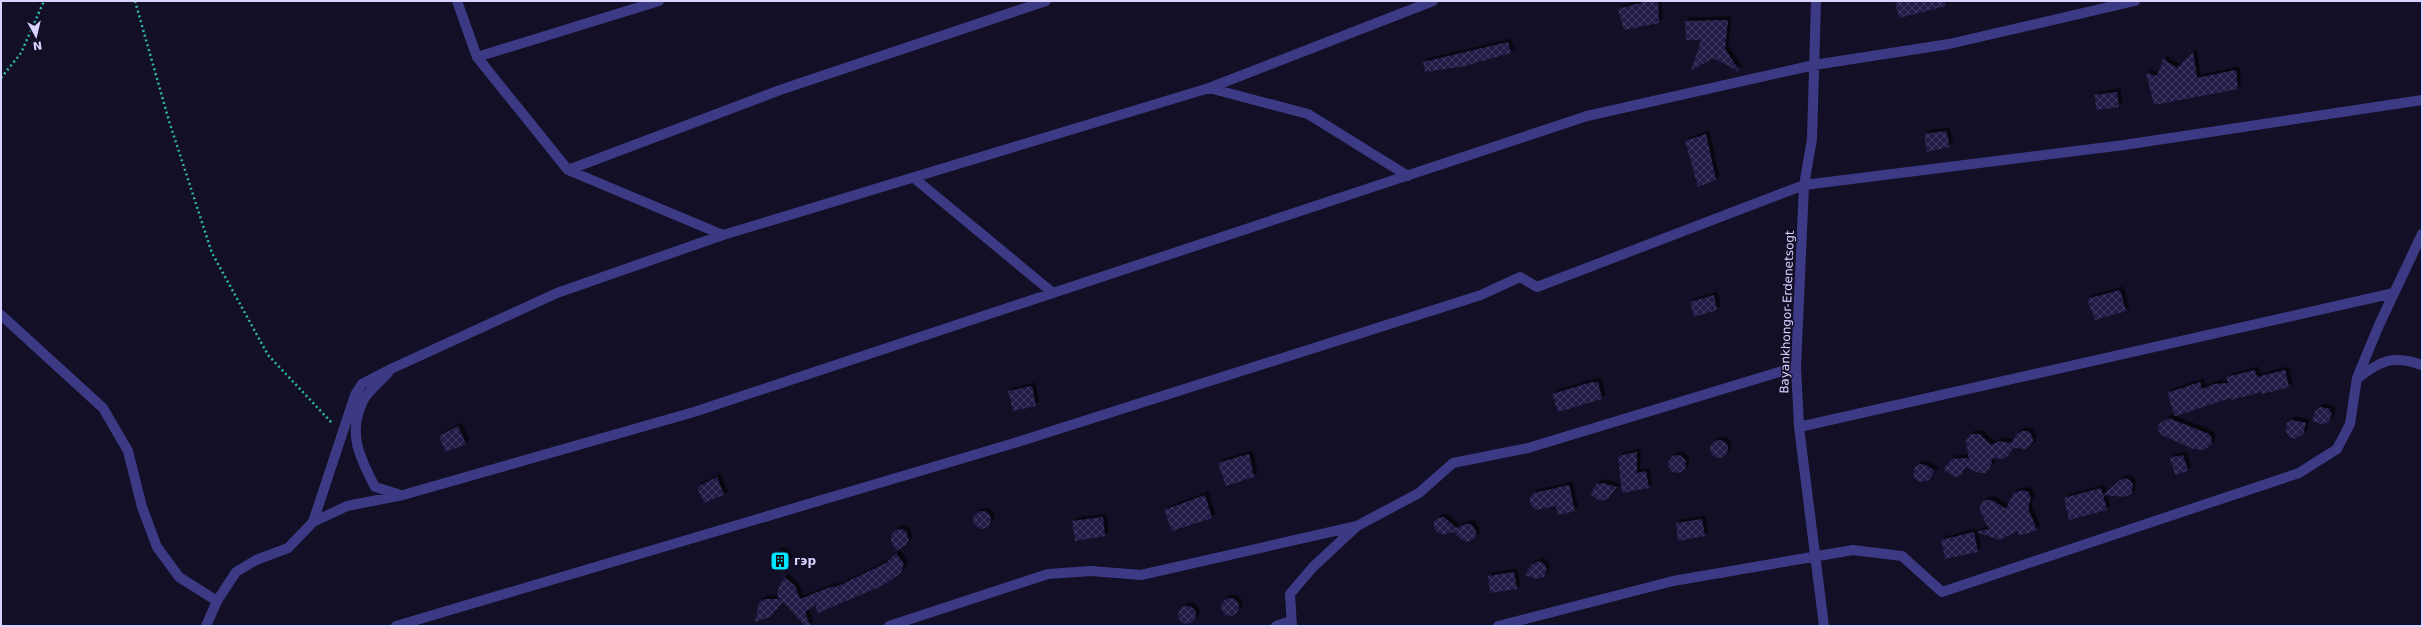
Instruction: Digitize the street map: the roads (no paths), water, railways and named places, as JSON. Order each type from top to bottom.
[{"type":"street","points":[[458,1],[476,57],[568,170],[723,235]]},
{"type":"street","points":[[476,57],[659,1]]},
{"type":"street","points":[[568,170],[780,90],[1046,1]]},
{"type":"street","points":[[313,522],[355,395],[362,384],[393,368],[557,294],[723,235],[1210,88],[1433,1]]},
{"type":"street","name":"Bayankhongor-Erdenetsogt","points":[[1816,1],[1812,139],[1804,185],[1796,367],[1799,427],[1824,624]]},
{"type":"street","points":[[206,626],[217,601],[236,572],[256,560],[288,548],[313,522],[347,506],[403,495],[694,412],[1587,116],[1814,64],[1949,44],[2135,1]]},
{"type":"street","points":[[1210,88],[1308,114],[1408,176]]},
{"type":"street","points":[[396,626],[1011,444],[1481,295],[1520,276],[1537,288],[1804,185],[2124,145],[2422,100]]},
{"type":"street","points":[[914,178],[1053,293]]},
{"type":"street","points":[[1498,626],[1673,581],[1816,555],[1853,550],[1902,556],[1942,592],[2299,473],[2336,449],[2350,424],[2357,378],[2394,293],[2422,234]]},
{"type":"street","points":[[1799,427],[2394,293]]},
{"type":"street","points":[[1,315],[103,408],[128,451],[142,507],[157,547],[179,578],[217,601]]},
{"type":"street","points":[[2357,378],[2374,366],[2388,360],[2409,361],[2422,366]]},
{"type":"street","points":[[1276,626],[1292,623],[1290,594],[1313,567],[1358,526],[1419,493],[1452,462],[1528,448],[1796,367]]},
{"type":"street","points":[[393,368],[363,400],[354,433],[362,461],[375,487],[403,495]]},
{"type":"street","points":[[889,626],[1048,574],[1091,571],[1141,575],[1358,526]]},
{"type":"place","name":"гэр","points":[[780,561]]}]
